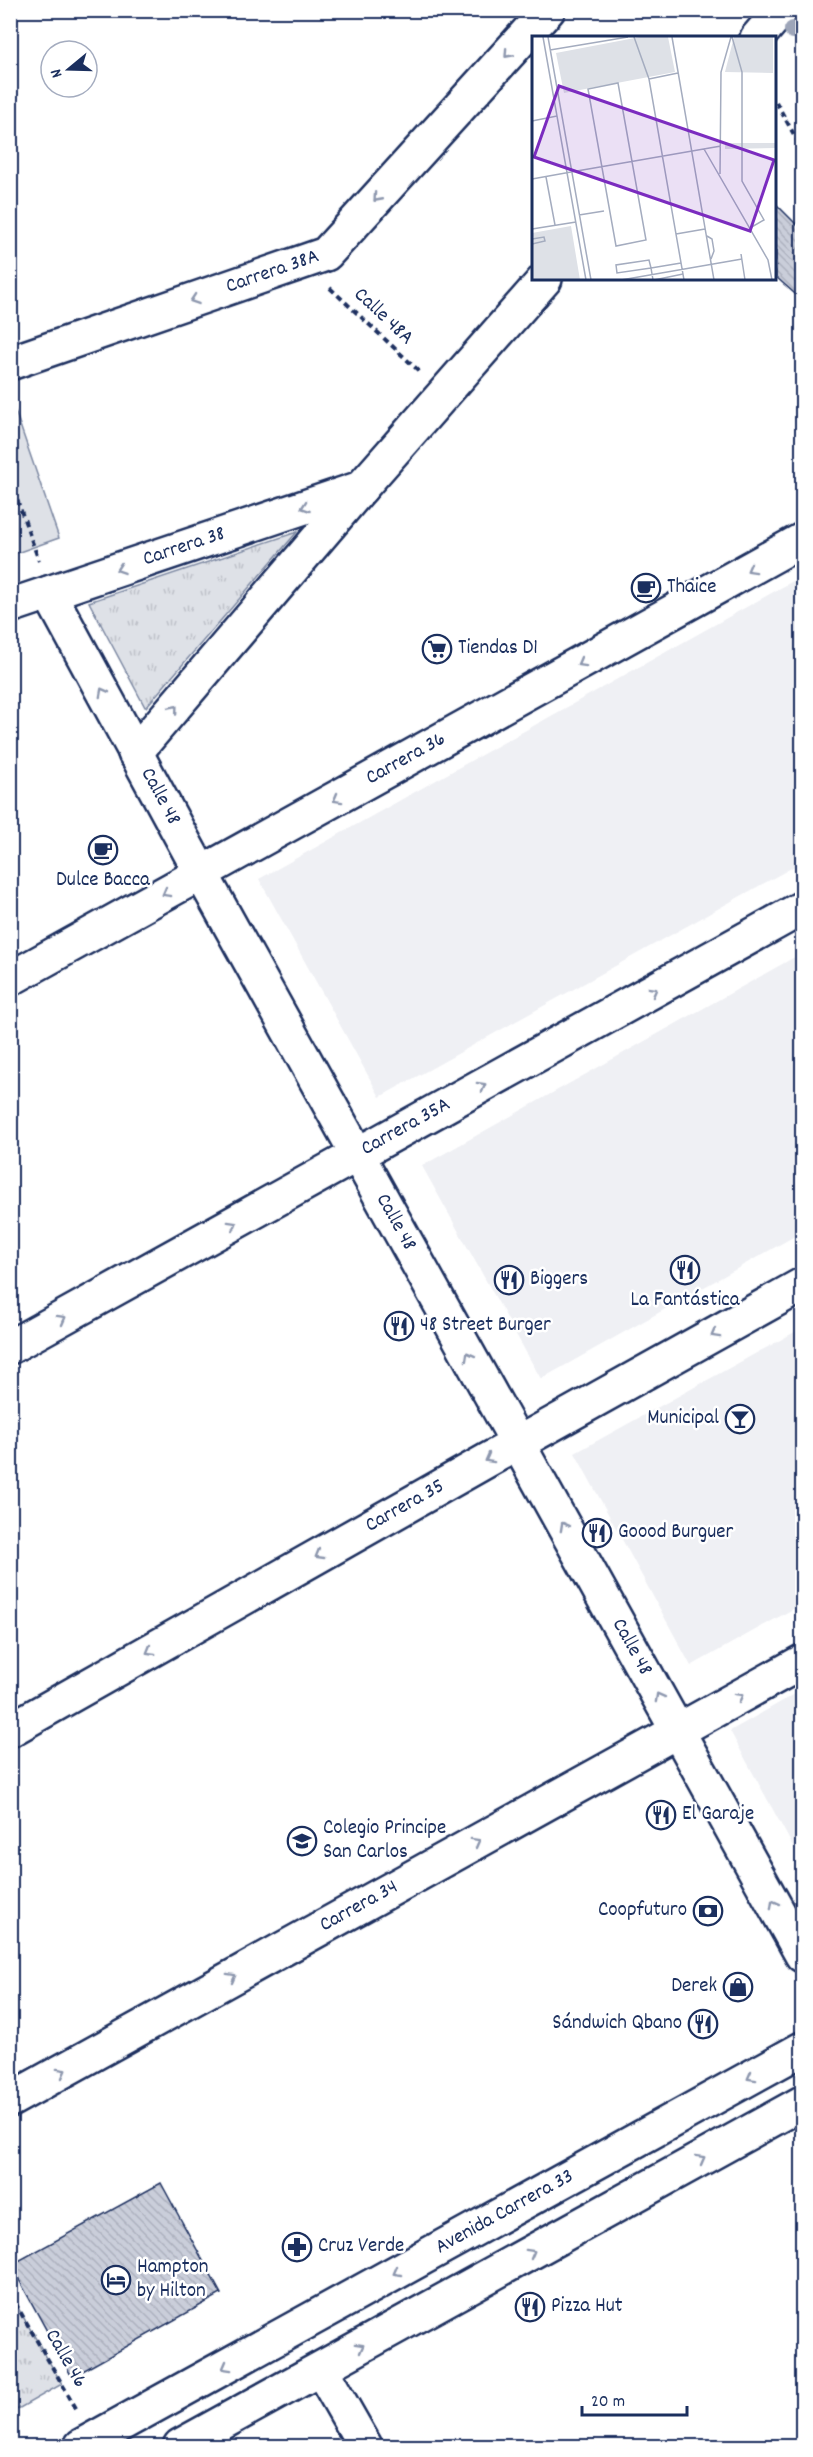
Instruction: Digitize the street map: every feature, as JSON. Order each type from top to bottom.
[{"type":"street","name":"Carrera 38A","points":[[10,363],[326,254],[548,10]]},
{"type":"street","points":[[759,36],[781,10]]},
{"type":"street","points":[[135,753],[361,488],[544,280]]},
{"type":"street","name":"Carrera 38","points":[[10,606],[361,488]]},
{"type":"street","name":"Carrera 36","points":[[10,979],[802,540]]},
{"type":"street","name":"Calle 48","points":[[50,593],[201,873],[802,1955]]},
{"type":"street","name":"Carrera 35A","points":[[10,1347],[802,908]]},
{"type":"street","name":"Carrera 35","points":[[10,1730],[802,1285]]},
{"type":"street","name":"Carrera 34","points":[[10,2100],[802,1662]]},
{"type":"street","name":"Avenida Carrera 33","points":[[88,2443],[802,2049]]},
{"type":"street","points":[[180,2446],[802,2103]]},
{"type":"street","points":[[321,2369],[365,2446]]},
{"type":"path","points":[[777,104],[802,149]]},
{"type":"path","name":"Calle 48A","points":[[303,262],[443,394]]},
{"type":"path","points":[[10,480],[50,593]]},
{"type":"path","name":"Calle 46","points":[[10,2294],[88,2443]]},
{"type":"shaded area","points":[[802,576],[802,862],[380,1097],[259,879]]},
{"type":"shaded area","points":[[802,953],[802,1232],[541,1379],[422,1166]]},
{"type":"shaded area","points":[[802,1328],[802,1604],[691,1666],[575,1453]]},
{"type":"shaded area","points":[[802,1690],[802,1863],[730,1731]]},
{"type":"green space","points":[[11,399],[59,538],[10,555]]},
{"type":"green space","points":[[297,532],[146,707],[145,707],[89,602]]},
{"type":"green space","points":[[10,2294],[62,2384],[11,2413],[10,2413]]},
{"type":"building","points":[[777,205],[802,230],[802,300],[777,278]]},
{"type":"building","name":"Hampton by Hilton","points":[[161,2183],[221,2294],[72,2377],[11,2265]]},
{"type":"place","name":"Thaice","points":[[646,588]]},
{"type":"place","name":"Tiendas D1","points":[[437,649]]},
{"type":"place","name":"Dulce Bacca","points":[[103,850]]},
{"type":"place","name":"La Fantástica","points":[[685,1270]]},
{"type":"place","name":"Biggers","points":[[509,1280]]},
{"type":"place","name":"48 Street Burger","points":[[399,1326]]},
{"type":"place","name":"Municipal","points":[[740,1419]]},
{"type":"place","name":"Goood Burguer","points":[[597,1533]]},
{"type":"place","name":"El Garaje","points":[[661,1815]]},
{"type":"place","name":"Colegio Principe San Carlos","points":[[302,1841]]},
{"type":"place","name":"Coopfuturo","points":[[708,1911]]},
{"type":"place","name":"Derek","points":[[738,1987]]},
{"type":"place","name":"Sándwich Qbano","points":[[703,2024]]},
{"type":"place","name":"Cruz Verde","points":[[297,2247]]},
{"type":"place","name":"Hampton by Hilton","points":[[116,2280]]},
{"type":"place","name":"Pizza Hut","points":[[530,2307]]}]
